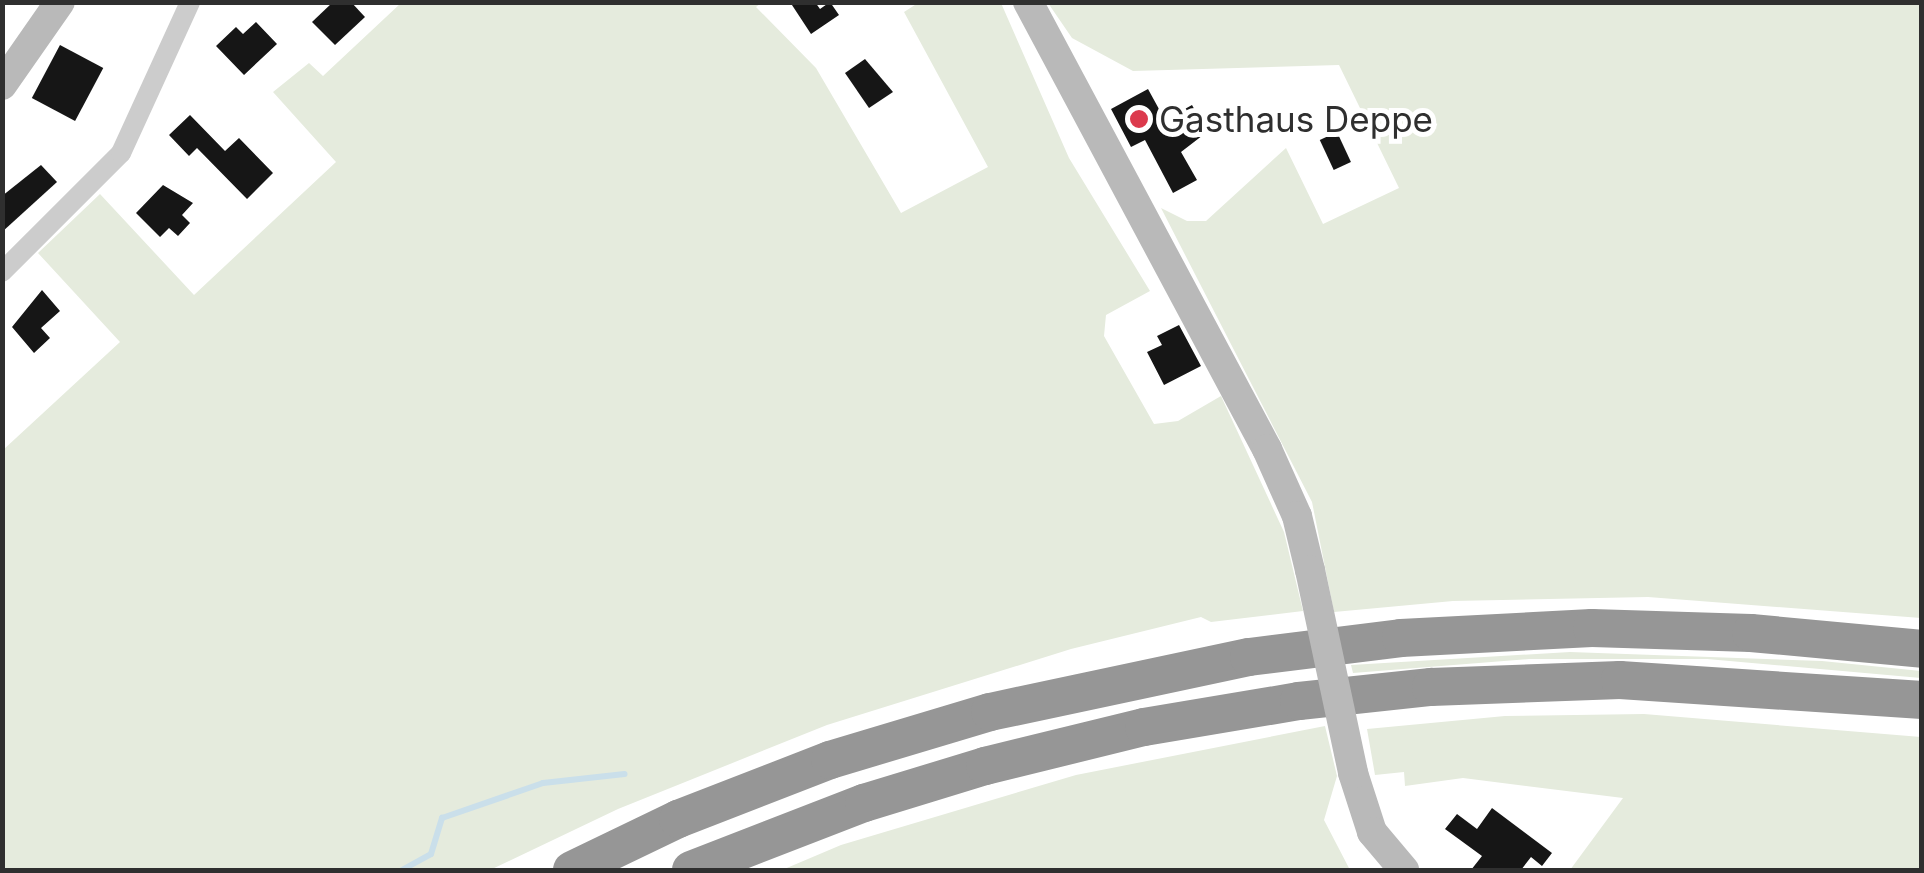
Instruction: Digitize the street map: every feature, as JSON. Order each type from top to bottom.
[{"type":"highway","points":[[572,870],[678,820],[830,760],[990,712],[1248,657],[1401,638],[1592,628],[1751,632],[1922,649]]},
{"type":"highway","points":[[691,870],[864,802],[985,766],[1144,726],[1299,701],[1431,687],[1620,680],[1922,700]]},
{"type":"main road","points":[[2,85],[60,2]]},
{"type":"main road","points":[[1028,2],[1267,448],[1297,516],[1353,773],[1372,832],[1404,870]]},
{"type":"street","points":[[2,272],[121,152],[190,2]]},
{"type":"shaded area","points":[[401,3],[761,3],[756,7],[816,68],[901,213],[988,167],[904,12],[918,3],[1001,3],[1069,158],[1150,291],[1106,315],[1104,336],[1154,424],[1178,421],[1221,396],[1284,532],[1303,611],[1211,622],[1201,617],[1071,649],[827,725],[618,809],[490,870],[3,870],[3,450],[120,342],[38,253],[100,194],[194,295],[336,162],[273,92],[309,63],[323,76]]},
{"type":"shaded area","points":[[1048,3],[1921,3],[1921,618],[1648,597],[1453,601],[1334,612],[1312,502],[1161,208],[1187,221],[1206,221],[1286,148],[1323,224],[1399,188],[1339,65],[1133,71],[1072,38]]},
{"type":"shaded area","points":[[1570,652],[1822,661],[1921,671],[1921,678],[1707,659],[1529,659],[1353,673],[1351,665]]},
{"type":"shaded area","points":[[1644,714],[1921,737],[1921,870],[1570,870],[1623,798],[1463,778],[1405,786],[1404,772],[1375,775],[1367,729],[1505,716]]},
{"type":"shaded area","points":[[1325,726],[1337,776],[1324,820],[1350,870],[782,870],[841,845],[1076,775]]},
{"type":"building","points":[[333,2],[351,2],[365,17],[335,45],[312,22]]},
{"type":"building","points":[[790,2],[815,2],[820,9],[830,2],[839,15],[811,34]]},
{"type":"building","points":[[256,22],[277,44],[244,75],[216,46],[236,27],[243,34]]},
{"type":"building","points":[[60,45],[103,68],[75,121],[32,98]]},
{"type":"building","points":[[865,59],[893,92],[869,108],[845,73]]},
{"type":"building","points":[[1148,89],[1165,120],[1192,105],[1207,132],[1181,152],[1197,180],[1173,193],[1145,140],[1131,147],[1111,109]]},
{"type":"building","points":[[190,115],[225,151],[239,138],[273,173],[247,199],[197,148],[189,156],[169,135]]},
{"type":"building","points":[[1337,132],[1351,162],[1334,170],[1320,140]]},
{"type":"building","points":[[41,165],[57,182],[2,232],[2,196]]},
{"type":"building","points":[[163,185],[193,203],[182,215],[190,223],[178,236],[169,228],[160,237],[136,213]]},
{"type":"building","points":[[42,290],[60,311],[41,328],[50,338],[34,353],[12,327]]},
{"type":"building","points":[[1179,325],[1201,366],[1164,385],[1147,352],[1162,345],[1157,336]]},
{"type":"building","points":[[1492,808],[1552,853],[1542,866],[1531,857],[1521,870],[1471,870],[1482,856],[1445,829],[1457,814],[1477,829]]},
{"type":"waterway","points":[[402,870],[431,854],[442,818],[543,783],[625,774]]},
{"type":"place","name":"Gasthaus Deppe","points":[[1139,119]]}]
